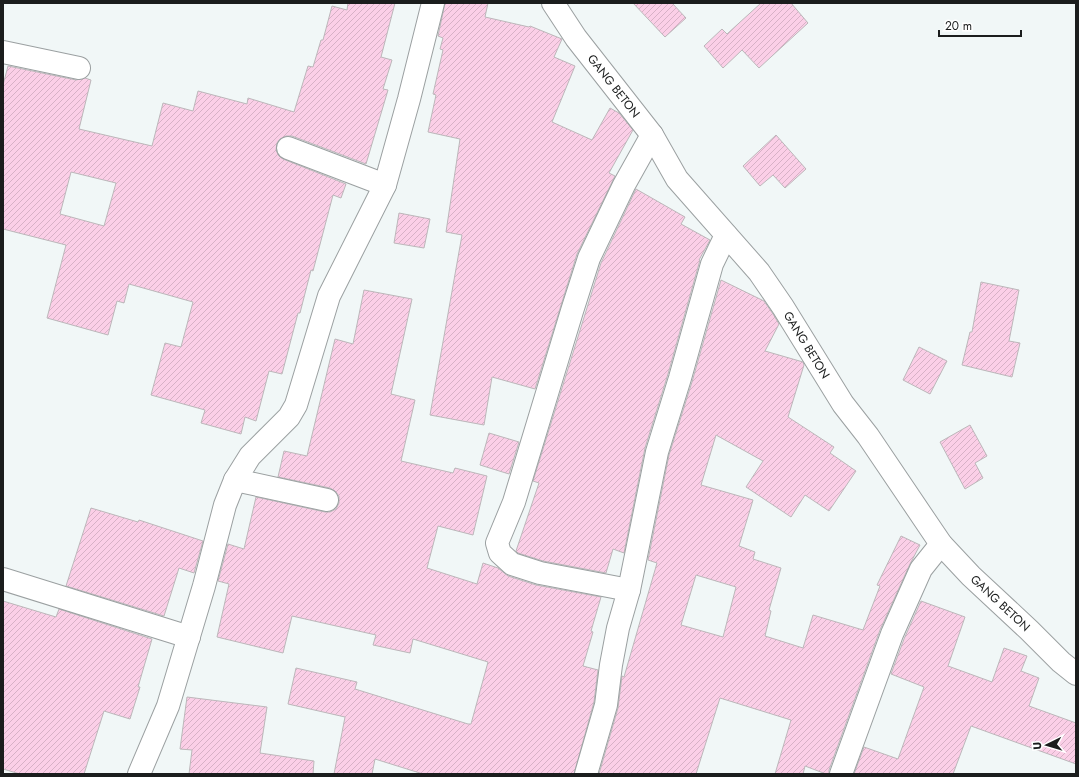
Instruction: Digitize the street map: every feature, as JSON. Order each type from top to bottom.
[{"type":"street","points":[[139,774],[168,706],[204,586],[225,505],[235,480],[250,456],[289,417],[296,405],[329,296],[385,185],[410,99],[433,3]]},
{"type":"street","name":"GANG BETON","points":[[553,3],[576,38],[652,135],[677,179],[759,272],[783,307],[843,404],[868,436],[941,544],[993,597],[1061,662],[1076,674]]},
{"type":"street","points":[[3,52],[78,68]]},
{"type":"street","points":[[629,590],[540,573],[512,564],[500,552],[497,543],[514,502],[589,258],[624,185],[652,135]]},
{"type":"street","points":[[288,148],[385,185]]},
{"type":"street","points":[[586,774],[606,705],[611,665],[618,628],[629,590],[657,452],[680,378],[712,264],[726,235]]},
{"type":"street","points":[[235,480],[327,500]]},
{"type":"street","points":[[840,774],[892,634],[921,569],[941,544]]},
{"type":"street","points":[[3,579],[188,637]]},
{"type":"building","points":[[348,3],[395,3],[381,57],[392,60],[383,89],[388,90],[366,164],[292,136],[286,136],[280,139],[277,143],[276,150],[279,156],[283,159],[346,184],[341,198],[333,195],[313,271],[311,270],[300,313],[298,313],[282,374],[269,371],[256,421],[245,417],[241,434],[201,423],[205,410],[151,395],[165,343],[181,347],[193,302],[129,284],[124,303],[117,301],[108,335],[47,318],[66,245],[3,229],[3,85],[8,66],[76,80],[85,78],[91,80],[79,129],[152,146],[163,103],[193,111],[198,91],[247,104],[248,98],[294,112],[308,66],[313,67],[321,40],[323,40],[332,6],[347,10]],"holes":[[[71,172],[116,183],[104,226],[60,214]]]},
{"type":"building","points":[[445,3],[488,3],[485,17],[530,26],[562,39],[554,57],[575,66],[552,122],[592,140],[610,108],[619,113],[633,130],[609,173],[615,176],[577,254],[535,389],[492,377],[484,425],[430,415],[462,235],[446,232],[460,139],[428,132],[436,95],[433,94],[443,50],[440,49],[443,38],[438,36]]},
{"type":"building","points":[[633,3],[672,3],[686,18],[665,37]]},
{"type":"building","points":[[761,3],[791,3],[808,23],[759,68],[742,50],[723,68],[704,46],[722,29],[727,34]]},
{"type":"building","points":[[776,135],[806,169],[785,188],[773,175],[760,186],[743,166]]},
{"type":"building","points":[[636,189],[685,217],[681,224],[710,240],[699,260],[668,374],[645,448],[624,553],[613,549],[606,573],[543,561],[516,551],[539,483],[533,481],[601,263]]},
{"type":"building","points":[[399,213],[430,219],[424,248],[394,243]]},
{"type":"building","points":[[721,280],[764,301],[773,314],[779,324],[765,351],[803,362],[804,365],[788,417],[834,447],[830,453],[856,471],[829,511],[805,495],[791,517],[746,487],[763,461],[716,435],[701,485],[753,500],[739,546],[755,552],[753,559],[781,568],[769,610],[771,611],[765,636],[803,648],[813,615],[863,630],[880,586],[877,585],[901,536],[920,545],[880,630],[829,770],[829,774],[805,766],[803,774],[775,774],[791,720],[720,698],[696,774],[599,774],[618,708],[622,676],[624,677],[657,563],[648,560],[669,455],[692,382]],"holes":[[[696,575],[736,587],[723,637],[681,625]]]},
{"type":"building","points":[[981,282],[1019,290],[1009,341],[1020,343],[1012,377],[962,365],[970,332],[972,332]]},
{"type":"building","points":[[364,290],[412,299],[391,394],[415,400],[401,461],[453,473],[455,468],[487,476],[473,535],[438,526],[427,568],[477,584],[483,563],[498,568],[508,576],[536,585],[601,597],[583,666],[598,670],[594,702],[574,774],[423,774],[375,759],[372,774],[334,774],[345,717],[288,704],[296,668],[357,682],[355,689],[471,724],[488,662],[413,639],[410,653],[373,645],[376,635],[292,616],[283,653],[217,637],[229,584],[218,581],[228,544],[244,549],[256,497],[325,512],[330,512],[336,509],[339,503],[339,496],[330,488],[278,477],[284,451],[307,456],[335,339],[353,344]]},
{"type":"building","points":[[919,347],[947,361],[930,394],[903,380]]},
{"type":"building","points":[[970,425],[987,456],[975,463],[983,478],[965,489],[940,442]]},
{"type":"building","points":[[489,433],[519,442],[509,474],[480,465]]},
{"type":"building","points":[[91,508],[138,522],[139,520],[203,541],[194,573],[179,568],[164,616],[66,586]]},
{"type":"building","points":[[3,601],[56,617],[59,609],[152,639],[130,719],[104,711],[84,774],[20,774],[3,769]]},
{"type":"building","points":[[921,601],[965,617],[948,666],[992,682],[1004,648],[1027,656],[1021,671],[1039,678],[1029,706],[1076,723],[1076,764],[971,726],[953,774],[854,774],[864,747],[898,759],[924,687],[891,674],[904,639]]},
{"type":"building","points":[[187,697],[267,707],[260,753],[314,761],[313,774],[189,774],[192,750],[180,749]]}]
